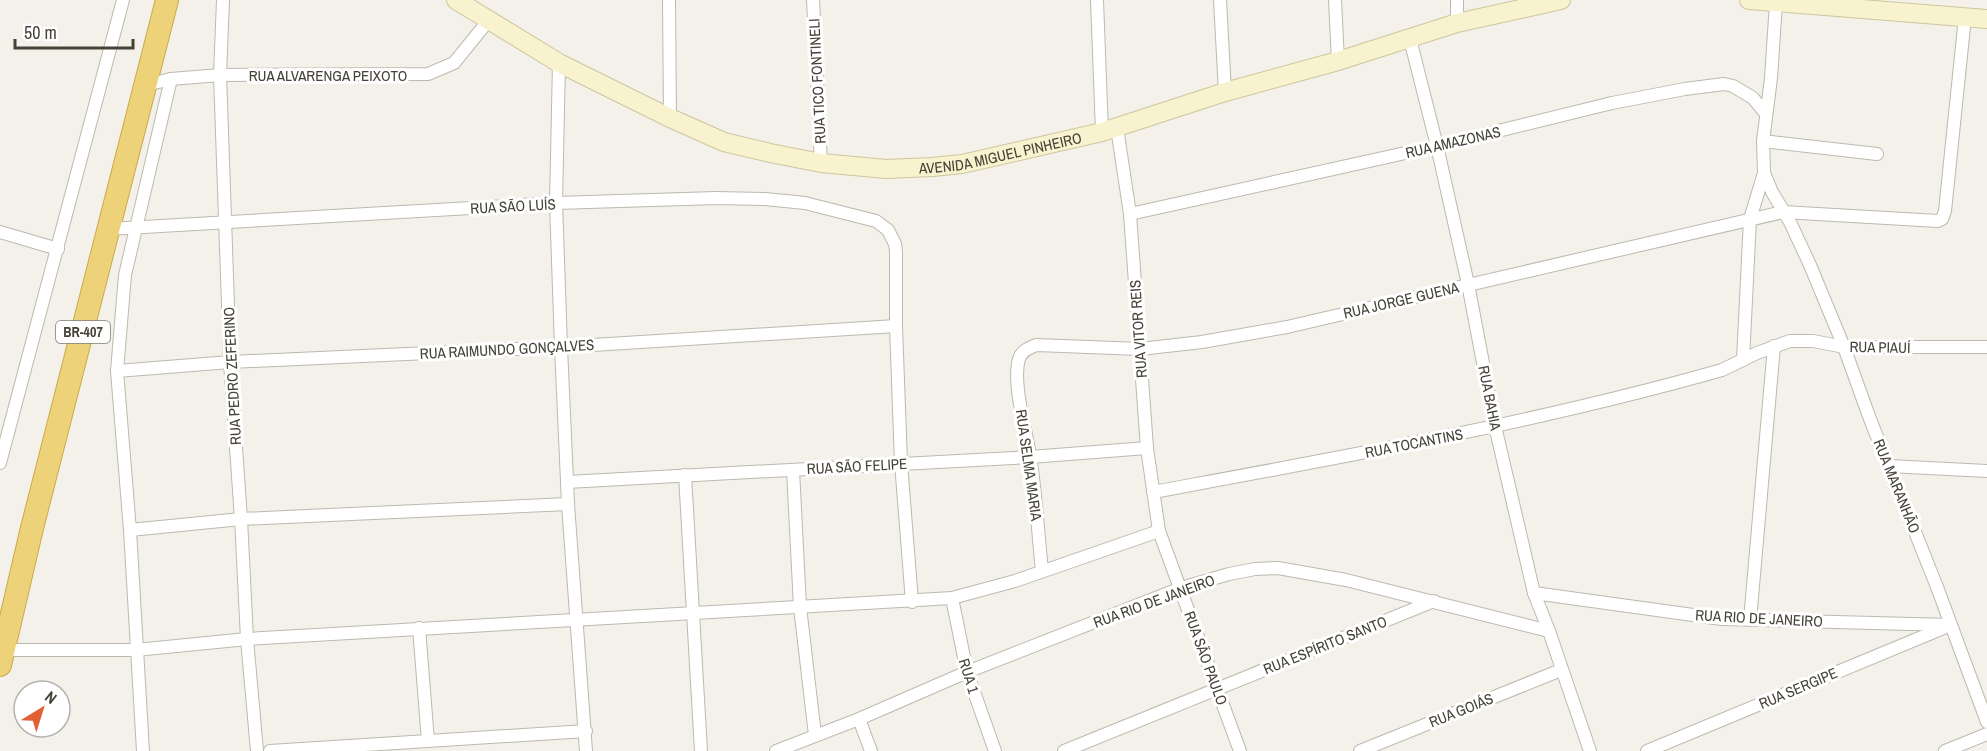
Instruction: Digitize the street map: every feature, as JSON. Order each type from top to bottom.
[{"type":"highway","name":"BR-407","points":[[2,657],[32,528],[167,0]]},
{"type":"street","points":[[0,463],[123,0]]},
{"type":"street","name":"RUA PEDRO ZEFERINO","points":[[223,0],[220,75],[230,363],[247,639],[257,751]]},
{"type":"street","points":[[669,0],[670,118]]},
{"type":"street","name":"RUA TICO FONTINELI","points":[[813,0],[821,163]]},
{"type":"street","name":"RUA VITOR REIS","points":[[1097,0],[1109,130],[1130,214],[1147,448],[1159,531]]},
{"type":"street","points":[[1220,0],[1225,92]]},
{"type":"street","points":[[1335,0],[1338,61]]},
{"type":"street","points":[[1456,0],[1457,23]]},
{"type":"street","name":"AVENIDA MIGUEL PINHEIRO","points":[[462,2],[488,21],[559,63],[724,142],[821,163],[886,168],[962,164],[1109,130],[1225,92],[1338,61],[1457,23],[1561,0]]},
{"type":"street","points":[[1749,0],[1987,20]]},
{"type":"street","points":[[1743,360],[1750,219],[1764,173],[1763,141],[1771,78],[1776,3]]},
{"type":"street","name":"RUA JORGE GUENA","points":[[1019,358],[1023,351],[1036,345],[1140,349],[1202,342],[1287,327],[1783,212],[1938,221],[1942,219],[1945,211],[1965,17]]},
{"type":"street","name":"RUA ALVARENGA PEIXOTO","points":[[146,85],[171,79],[220,75],[428,74],[454,63],[488,21]]},
{"type":"street","name":"RUA BAHIA","points":[[1410,39],[1468,284],[1495,426],[1534,593],[1590,751]]},
{"type":"street","points":[[559,63],[556,203],[561,347],[575,619],[586,751]]},
{"type":"street","points":[[143,751],[130,530],[117,371],[125,275],[171,79]]},
{"type":"street","name":"RUA AMAZONAS","points":[[1130,214],[1437,146],[1612,103],[1724,84],[1748,94],[1766,114]]},
{"type":"street","points":[[1763,141],[1877,154]]},
{"type":"street","name":"RUA MARANHÃO","points":[[1764,173],[1810,265],[1844,347],[1987,722]]},
{"type":"street","name":"RUA SÃO LUÍS","points":[[110,229],[556,203],[716,198],[805,203],[850,213],[882,224],[892,237],[896,252],[896,326]]},
{"type":"street","points":[[0,232],[58,249]]},
{"type":"street","points":[[896,326],[901,464],[912,602]]},
{"type":"street","name":"RUA RAIMUNDO GONÇALVES","points":[[117,371],[896,326]]},
{"type":"street","name":"RUA PIAUÍ","points":[[1774,346],[1790,341],[1813,341],[1844,347],[1987,347]]},
{"type":"street","points":[[1750,620],[1774,346]]},
{"type":"street","name":"RUA TOCANTINS","points":[[1153,492],[1495,426],[1722,370],[1774,346]]},
{"type":"street","name":"RUA SELMA MARIA","points":[[1019,358],[1018,391],[1030,457],[1042,571]]},
{"type":"street","name":"RUA SÃO FELIPE","points":[[567,482],[1030,457],[1147,448]]},
{"type":"street","points":[[1889,466],[1987,471]]},
{"type":"street","points":[[793,470],[800,607],[815,735]]},
{"type":"street","points":[[685,475],[701,751]]},
{"type":"street","points":[[130,530],[241,519],[568,504]]},
{"type":"street","points":[[2,657],[136,650],[247,639],[419,628],[952,598],[988,589],[1159,531]]},
{"type":"street","name":"RUA SÃO PAULO","points":[[1159,531],[1240,751]]},
{"type":"street","name":"RUA RIO DE JANEIRO","points":[[776,751],[859,719],[966,672],[1181,588],[1255,569],[1278,568],[1346,580],[1549,631]]},
{"type":"street","name":"RUA RIO DE JANEIRO","points":[[1534,593],[1722,619],[1950,625]]},
{"type":"street","name":"RUA 1","points":[[952,598],[966,672],[995,751]]},
{"type":"street","name":"RUA ESPÍRITO SANTO","points":[[1217,688],[1434,601]]},
{"type":"street","name":"RUA SERGIPE","points":[[1647,751],[1950,625]]},
{"type":"street","points":[[419,628],[428,741]]},
{"type":"street","name":"RUA GOIÁS","points":[[1360,751],[1561,670]]},
{"type":"street","points":[[1064,751],[1217,688]]},
{"type":"street","points":[[859,719],[872,751]]},
{"type":"street","points":[[270,751],[586,731]]},
{"type":"street","points":[[1945,751],[1987,734]]}]
